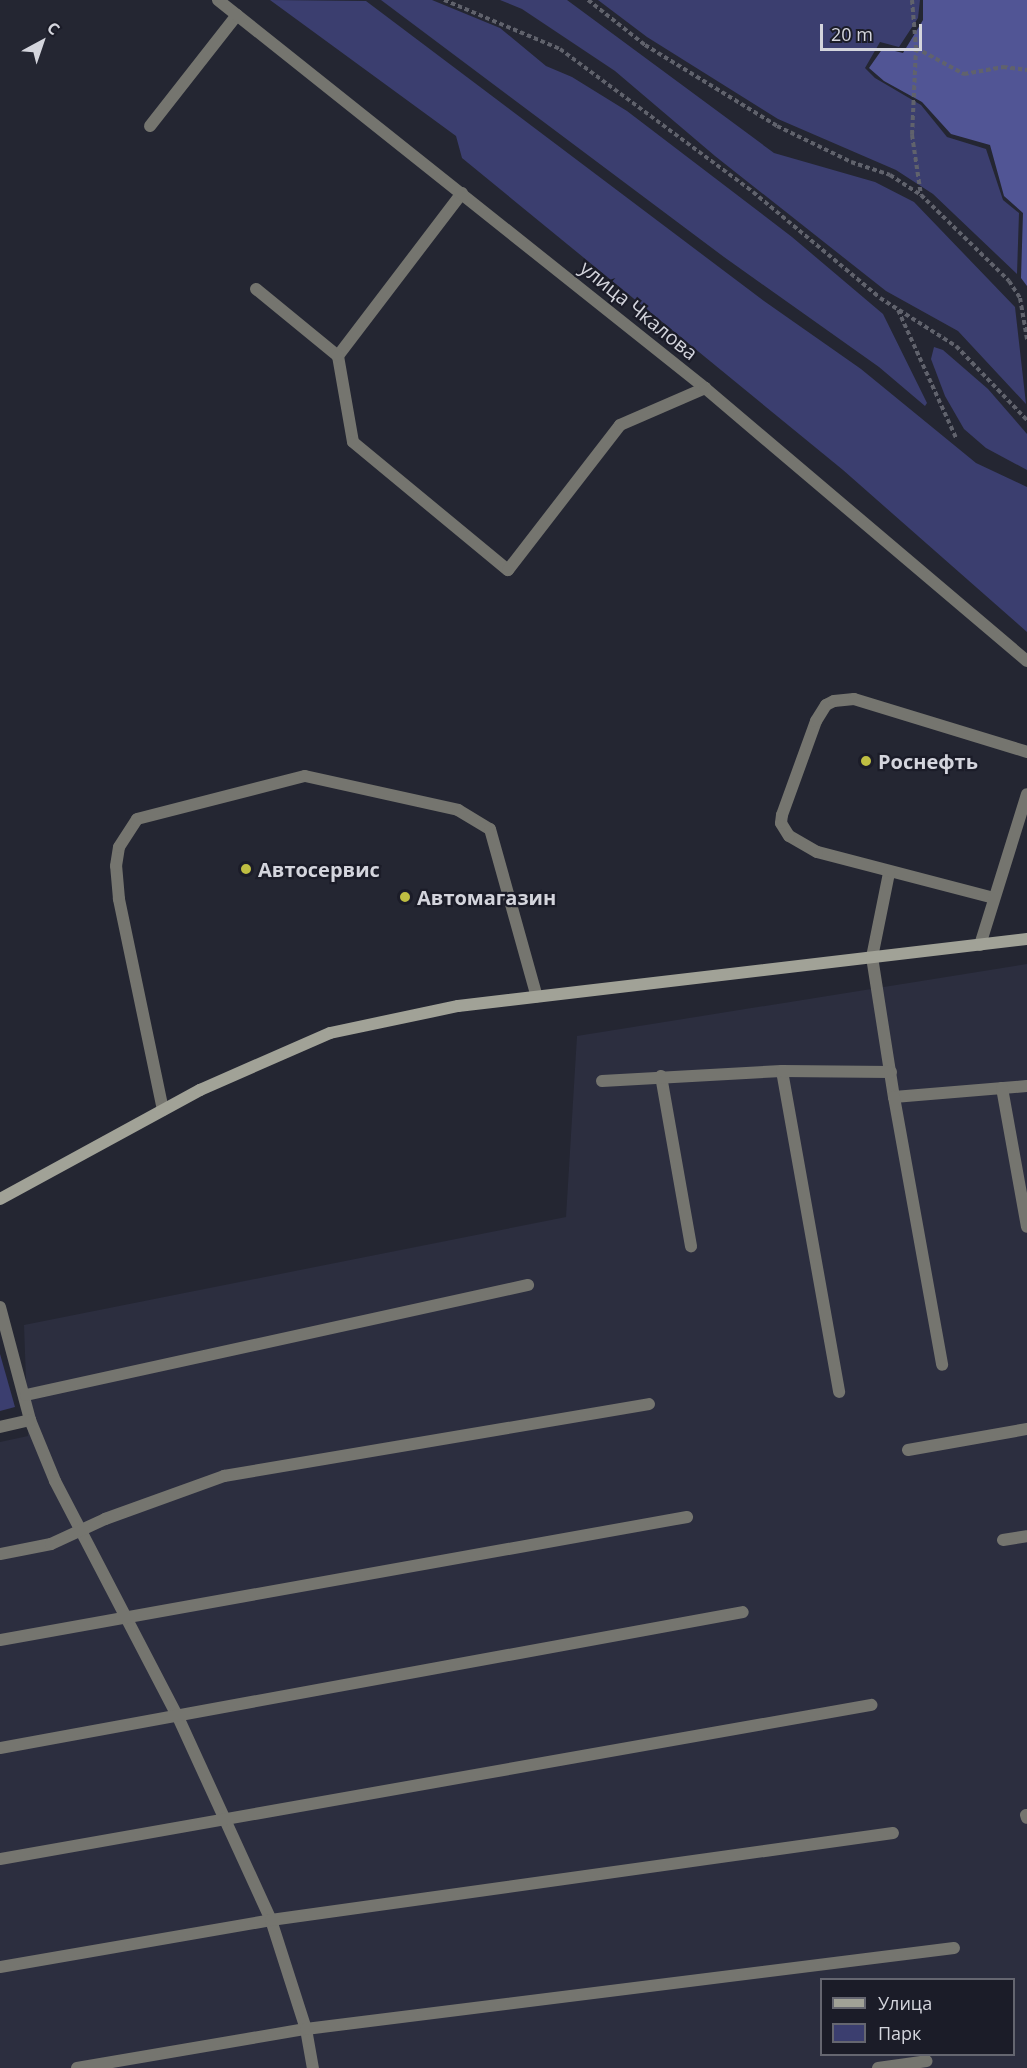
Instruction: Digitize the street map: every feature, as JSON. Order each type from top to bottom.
[{"type":"main road","points":[[0,1199],[163,1110],[330,1033],[458,1006],[1027,939]]},
{"type":"street","name":"улица Чкалова","points":[[218,0],[462,192],[705,388],[1027,662]]},
{"type":"street","points":[[150,126],[237,15]]},
{"type":"street","points":[[338,356],[462,192]]},
{"type":"street","points":[[256,289],[338,356],[353,442],[508,570],[620,425],[705,388]]},
{"type":"street","points":[[994,898],[889,873],[811,850],[783,830],[782,815],[811,733],[826,705],[854,699],[1027,752]]},
{"type":"street","points":[[163,1110],[119,899],[116,866],[119,848],[137,819],[305,776],[458,810],[490,830],[537,997]]},
{"type":"street","points":[[980,945],[1027,794]]},
{"type":"street","points":[[889,873],[872,957],[894,1097],[942,1365]]},
{"type":"street","points":[[602,1081],[782,1071],[891,1072]]},
{"type":"street","points":[[782,1071],[839,1392]]},
{"type":"street","points":[[661,1077],[691,1246]]},
{"type":"street","points":[[894,1097],[1027,1086]]},
{"type":"street","points":[[1002,1088],[1027,1227]]},
{"type":"street","points":[[26,1395],[528,1285]]},
{"type":"street","points":[[0,1307],[26,1395],[30,1420],[55,1481],[178,1717],[272,1920],[306,2029],[313,2068]]},
{"type":"street","points":[[0,1554],[51,1544],[82,1529],[224,1476],[649,1404]]},
{"type":"street","points":[[0,1427],[30,1420]]},
{"type":"street","points":[[908,1450],[1027,1429]]},
{"type":"street","points":[[0,1640],[125,1615],[687,1517]]},
{"type":"street","points":[[1003,1540],[1027,1536]]},
{"type":"street","points":[[0,1748],[743,1612]]},
{"type":"street","points":[[0,1859],[224,1817],[872,1706]]},
{"type":"street","points":[[0,1967],[272,1920],[893,1833]]},
{"type":"street","points":[[77,2068],[306,2029],[954,1948]]},
{"type":"street","points":[[878,2068],[927,2061]]},
{"type":"path","points":[[444,0],[560,49],[753,192],[897,309],[956,346],[1027,420]]},
{"type":"path","points":[[588,0],[645,45],[777,126],[851,162],[890,175],[921,195],[1010,280],[1020,298],[1027,339]]},
{"type":"path","points":[[912,0],[916,48],[912,135],[921,195]]},
{"type":"path","points":[[916,48],[964,74],[1003,67],[1027,70]]},
{"type":"path","points":[[897,309],[956,438]]},
{"type":"shaded area","points":[[923,0],[1027,0],[1027,286],[1021,278],[1023,213],[1004,196],[990,145],[951,134],[922,102],[884,81],[869,68],[883,48],[903,53],[923,20]]},
{"type":"shaded area","points":[[1027,964],[1027,2068],[0,2068],[0,1442],[28,1436],[24,1325],[566,1217],[577,1036]]},
{"type":"green space","points":[[270,0],[366,1],[764,301],[861,369],[976,463],[1027,487],[1027,632],[843,470],[462,158],[456,136]]},
{"type":"green space","points":[[381,0],[432,0],[500,28],[546,66],[572,77],[627,111],[792,237],[883,314],[927,403],[925,406],[879,367],[724,257]]},
{"type":"green space","points":[[500,0],[567,0],[774,153],[875,182],[914,202],[1015,307],[1026,404],[958,331],[886,291],[715,156],[615,71],[522,9]]},
{"type":"green space","points":[[598,0],[920,0],[918,18],[899,47],[880,42],[865,68],[875,78],[921,105],[947,137],[986,149],[1003,200],[1019,213],[1017,274],[933,194],[896,170],[778,119],[647,37]]},
{"type":"green space","points":[[934,347],[943,350],[988,389],[1027,434],[1027,470],[986,448],[964,429],[945,396],[931,359]]},
{"type":"green space","points":[[0,1354],[15,1407],[0,1411]]},
{"type":"place","name":"Роснефть","points":[[866,761]]},
{"type":"place","name":"Автосервис","points":[[246,869]]},
{"type":"place","name":"Автомагазин","points":[[405,897]]}]
